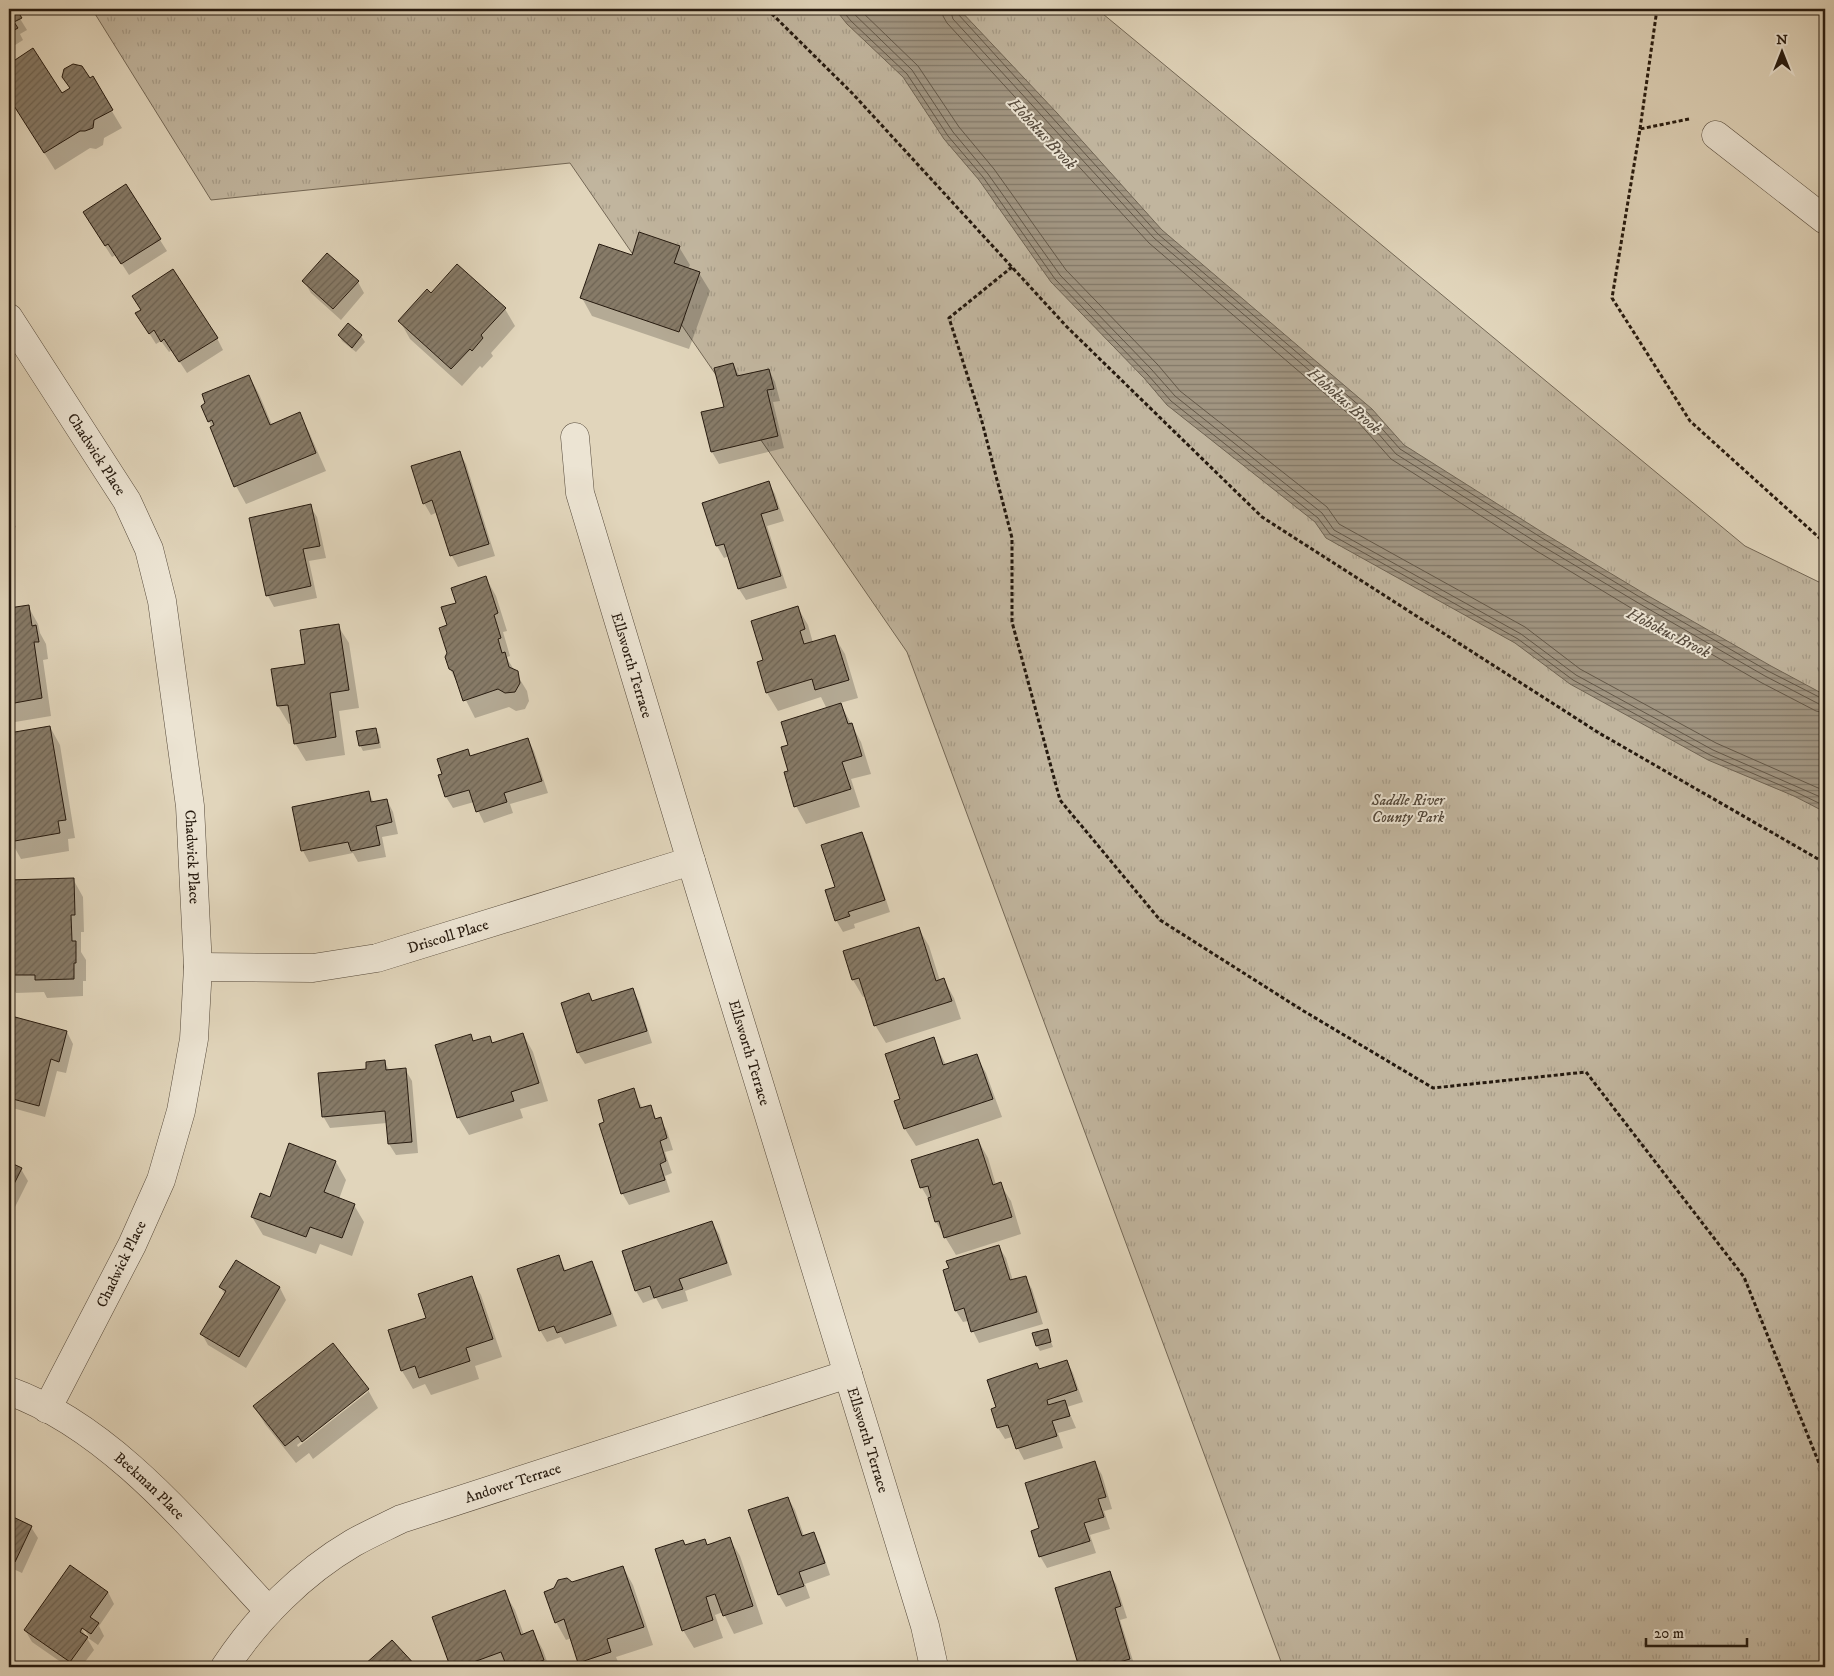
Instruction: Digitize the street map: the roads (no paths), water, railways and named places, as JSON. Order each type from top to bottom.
[{"type":"street","points":[[1716,135],[1825,220]]},
{"type":"street","name":"Chadwick Place","points":[[9,318],[18,348],[127,501],[149,549],[162,600],[190,806],[198,966],[194,1039],[182,1111],[160,1180],[132,1245],[47,1408]]},
{"type":"street","name":"Ellsworth Terrace","points":[[575,437],[580,493],[925,1626],[934,1667]]},
{"type":"street","name":"Driscoll Place","points":[[198,966],[313,968],[377,958],[691,861]]},
{"type":"street","name":"Andover Terrace","points":[[225,1667],[237,1648],[269,1611],[308,1575],[352,1544],[401,1519],[848,1374]]},
{"type":"street","name":"Beekman Place","points":[[9,1391],[47,1408],[101,1442],[151,1486],[269,1611]]},
{"type":"water","name":"Hohokus Brook","points":[[835,9],[959,9],[1057,113],[1162,230],[1372,409],[1404,445],[1545,534],[1645,594],[1825,695],[1825,812],[1794,796],[1708,760],[1570,684],[1515,643],[1326,538],[1315,522],[1167,405],[1144,378],[1051,282],[979,180],[944,139],[903,77],[847,24]]},
{"type":"park label","name":"Saddle River County Park","points":[[1408,808]]}]
